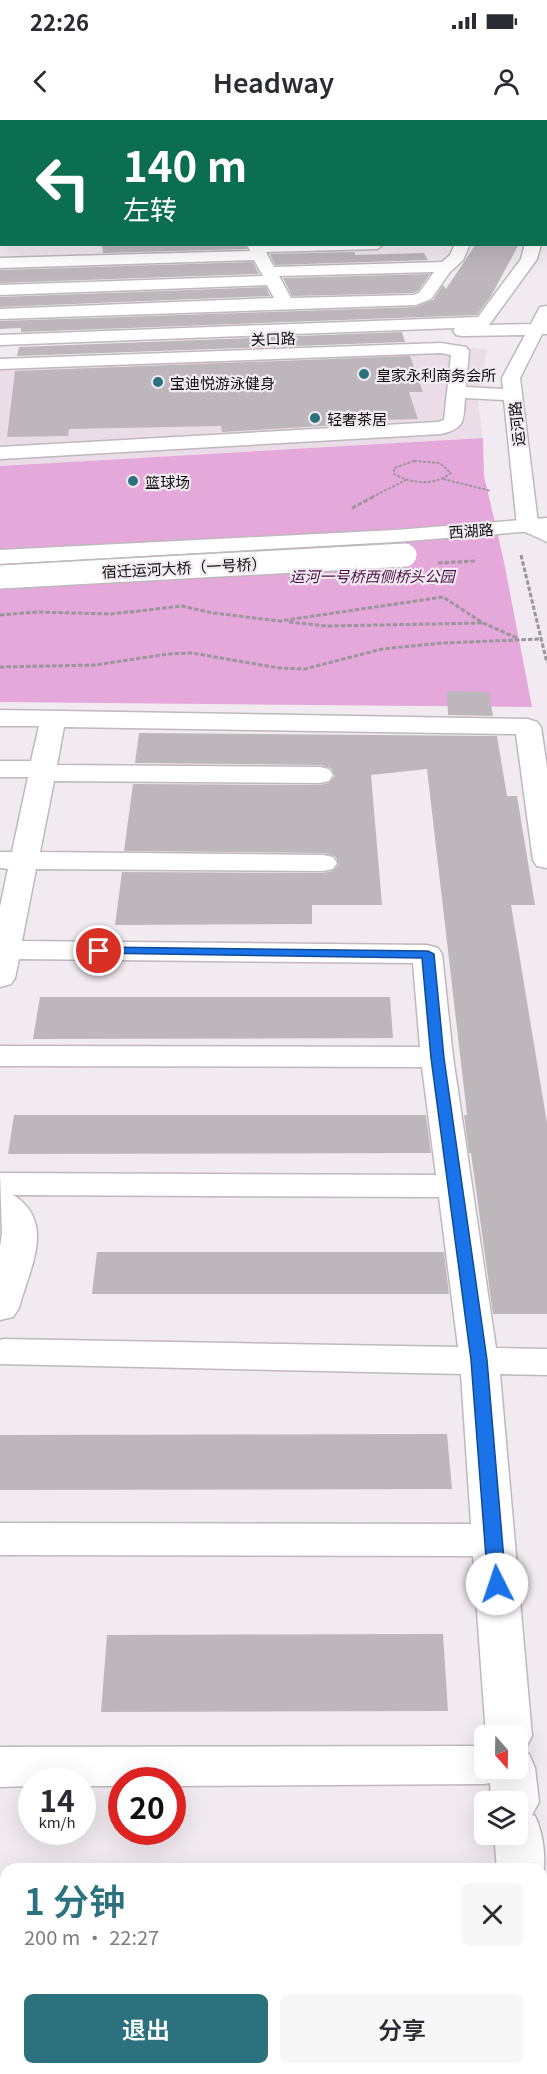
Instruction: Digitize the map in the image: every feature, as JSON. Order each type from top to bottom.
[{"type":"street","points":[[0,263],[329,246]]},
{"type":"street","points":[[0,314],[416,300],[425,296],[446,267],[457,257],[462,246]]},
{"type":"street","points":[[483,322],[529,259],[532,246]]},
{"type":"street","points":[[256,249],[285,303]]},
{"type":"street","points":[[0,290],[446,267]]},
{"type":"street","name":"运河路","points":[[537,525],[511,378],[543,329],[547,310]]},
{"type":"street","points":[[0,340],[483,322],[543,329]]},
{"type":"street","name":"关口路","points":[[0,348],[543,329]]},
{"type":"street","points":[[0,364],[441,348],[460,351],[453,423],[441,428],[0,453]]},
{"type":"street","points":[[456,392],[513,395]]},
{"type":"street","points":[[537,525],[547,536]]},
{"type":"street","name":"西湖路","points":[[400,545],[537,525]]},
{"type":"street","name":"西湖路","points":[[400,545],[547,544]]},
{"type":"street","name":"宿迁运河大桥（一号桥）","points":[[0,557],[400,545]]},
{"type":"street","name":"宿迁运河大桥（一号桥）","points":[[0,577],[400,545]]},
{"type":"street","points":[[0,718],[528,727],[547,860]]},
{"type":"street","points":[[52,719],[42,771],[12,860],[2,959],[428,954],[437,1058],[479,1360],[508,1725]]},
{"type":"street","points":[[0,769],[320,775]]},
{"type":"street","points":[[12,860],[323,863]]},
{"type":"street","points":[[0,1056],[437,1058]]},
{"type":"street","points":[[0,1184],[454,1186]]},
{"type":"street","points":[[0,1202],[14,1211],[20,1225],[19,1239],[0,1308]]},
{"type":"street","points":[[1,1347],[547,1362]]},
{"type":"street","points":[[0,1539],[493,1540]]},
{"type":"street","points":[[0,1767],[474,1765]]},
{"type":"street","points":[[519,1845],[521,1863]]},
{"type":"path","points":[[442,479],[451,473],[450,470],[432,462],[405,463],[394,468],[393,471],[399,477],[415,481],[442,479],[493,491]]},
{"type":"path","points":[[280,621],[443,597],[483,623],[521,640]]},
{"type":"path","points":[[0,615],[38,612],[111,614],[182,606],[213,613],[327,626],[483,623]]},
{"type":"path","points":[[0,667],[49,668],[100,664],[177,653],[228,657],[293,669],[315,667],[379,650],[463,641],[541,639]]},
{"type":"shaded area","points":[[448,345],[487,350],[478,401],[483,438],[0,466],[0,361]]},
{"type":"green space","name":"运河一号桥西侧桥头公园","points":[[483,438],[484,476],[504,562],[532,707],[0,702],[0,466]]},
{"type":"building","points":[[102,246],[246,246],[247,249],[103,253]]},
{"type":"building","points":[[475,246],[518,246],[491,296],[477,315],[21,332],[21,328],[0,329],[0,321],[416,307],[433,300],[443,285],[446,289]]},
{"type":"building","points":[[355,252],[355,255],[424,253],[428,260],[275,265],[270,254]]},
{"type":"building","points":[[253,262],[259,274],[0,283],[0,270]]},
{"type":"building","points":[[430,274],[418,291],[413,293],[292,296],[283,278]]},
{"type":"building","points":[[266,287],[270,296],[0,307],[0,297]]},
{"type":"building","points":[[402,332],[405,342],[17,356],[19,347]]},
{"type":"building","points":[[410,356],[423,392],[409,392],[418,419],[354,421],[355,424],[222,432],[221,426],[69,429],[68,436],[7,437],[15,371]]},
{"type":"building","points":[[447,691],[489,692],[493,716],[448,715]]},
{"type":"building","points":[[139,733],[497,736],[507,796],[517,796],[535,905],[511,905],[547,1123],[547,1314],[493,1314],[464,1115],[467,1115],[427,769],[371,775],[382,905],[312,905],[312,924],[115,925],[122,872],[323,873],[333,871],[339,864],[335,856],[323,853],[124,851],[133,784],[320,785],[329,783],[335,776],[331,768],[320,765],[135,763]]},
{"type":"building","points":[[40,997],[390,997],[393,1038],[33,1039]]},
{"type":"building","points":[[14,1115],[426,1115],[431,1153],[8,1154]]},
{"type":"building","points":[[97,1252],[444,1252],[449,1294],[92,1294]]},
{"type":"building","points":[[447,1434],[452,1489],[0,1490],[0,1435]]},
{"type":"building","points":[[443,1634],[448,1711],[101,1712],[107,1635]]},
{"type":"place","name":"皇家永利商务会所","points":[[364,374]]},
{"type":"place","name":"宝迪悦游泳健身","points":[[158,382]]},
{"type":"place","name":"轻奢茶居","points":[[315,418]]},
{"type":"place","name":"篮球场","points":[[133,481]]},
{"type":"route","points":[[99,951],[428,954],[437,1058],[479,1360],[497,1584]]}]
